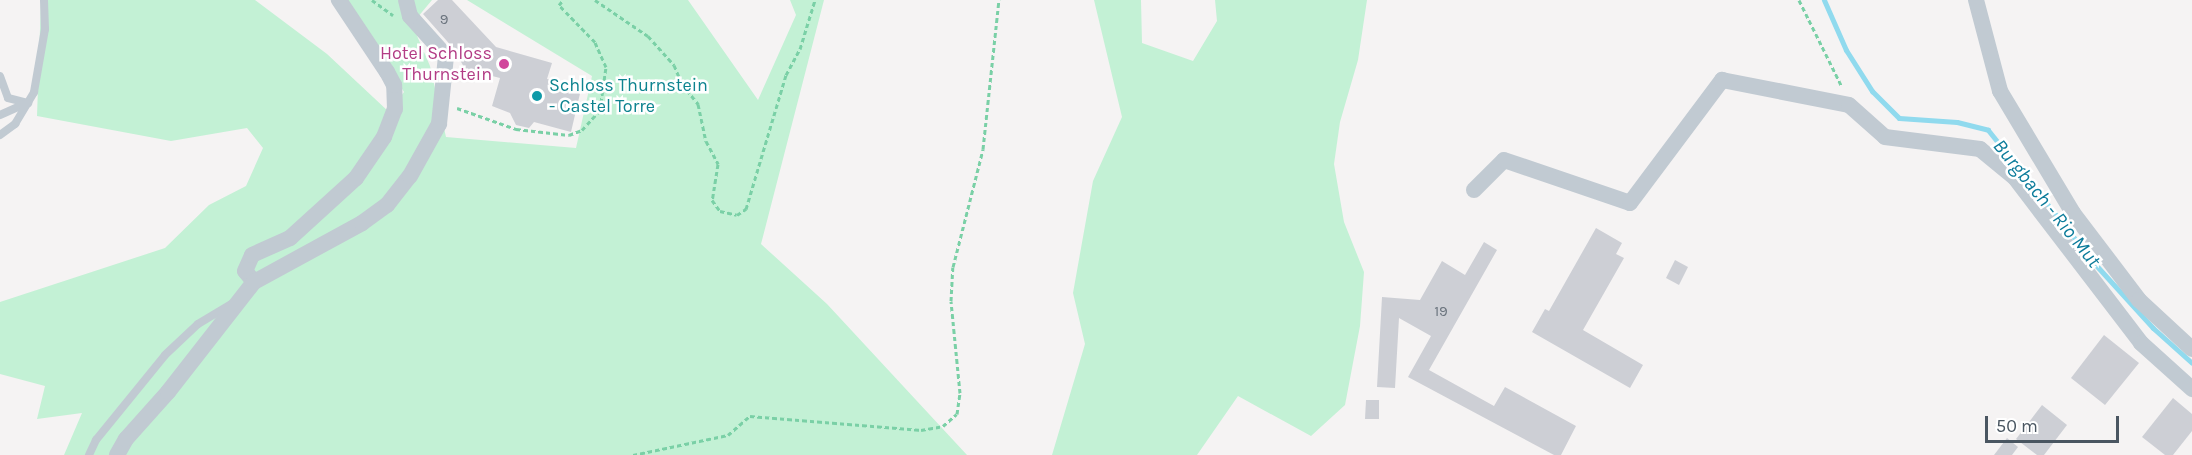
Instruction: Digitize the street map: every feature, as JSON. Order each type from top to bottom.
[{"type":"street","points":[[254,282],[245,271],[252,255],[290,238],[356,178],[384,137],[395,109],[394,85],[339,0]]},
{"type":"street","points":[[117,455],[235,302],[254,282],[362,223],[387,205],[431,142],[443,104],[446,56],[410,16],[406,0]]},
{"type":"street","points":[[1976,0],[2000,91],[2073,213],[2139,300],[2192,349]]},
{"type":"street","points":[[1474,189],[1504,160],[1630,203],[1722,80],[1849,105],[1886,137],[1980,149],[2015,178],[2141,343],[2192,389]]},
{"type":"lane","points":[[0,135],[15,124],[34,92],[45,29],[44,0]]},
{"type":"lane","points":[[0,76],[8,98],[28,103]]},
{"type":"lane","points":[[0,115],[28,103]]},
{"type":"lane","points":[[89,455],[96,440],[165,355],[198,324],[235,302]]},
{"type":"path","points":[[443,104],[516,129],[569,135],[582,130],[600,110],[606,67],[595,42],[559,5],[563,0]]},
{"type":"path","points":[[594,0],[648,36],[674,65],[682,84],[698,104],[706,141],[718,164],[712,200],[720,212],[737,215],[746,209],[786,75],[800,49],[815,0]]},
{"type":"path","points":[[633,455],[728,435],[750,416],[921,430],[943,426],[957,414],[960,393],[951,301],[953,267],[983,149],[999,0]]},
{"type":"path","points":[[1799,0],[1849,105]]},
{"type":"green space","points":[[41,0],[255,0],[327,54],[389,112],[404,92],[347,0],[432,0],[412,24],[430,66],[446,137],[576,148],[592,76],[467,0],[688,0],[758,100],[796,15],[790,0],[824,0],[761,244],[827,304],[967,455],[64,455],[82,413],[37,419],[45,386],[0,374],[0,302],[165,248],[209,205],[246,186],[263,148],[247,128],[171,141],[37,116]]},
{"type":"green space","points":[[1094,0],[1141,0],[1142,43],[1193,61],[1217,21],[1215,0],[1367,0],[1358,60],[1340,122],[1334,164],[1344,222],[1364,272],[1360,326],[1345,405],[1311,436],[1238,396],[1197,455],[1052,455],[1085,344],[1073,293],[1093,181],[1122,117]]},
{"type":"building","name":"Schloss Thurnstein - Castel Torre","points":[[438,0],[452,0],[496,47],[552,63],[547,79],[582,85],[571,132],[534,122],[529,128],[516,125],[510,113],[492,106],[500,78],[465,69],[454,49],[423,14]]},
{"type":"building","points":[[1596,228],[1622,243],[1616,254],[1624,258],[1583,330],[1643,365],[1630,388],[1532,332],[1545,309],[1549,311]]},
{"type":"building","points":[[1484,242],[1497,250],[1429,370],[1494,406],[1505,387],[1576,426],[1561,455],[1554,455],[1408,377],[1431,336],[1399,318],[1395,388],[1377,387],[1382,297],[1420,300],[1442,261],[1465,275]]},
{"type":"building","points":[[1675,260],[1688,267],[1679,285],[1666,278]]},
{"type":"building","points":[[2104,335],[2139,363],[2105,405],[2071,378]]},
{"type":"building","points":[[2173,398],[2192,414],[2192,431],[2173,455],[2165,455],[2142,437]]},
{"type":"building","points":[[1366,400],[1379,400],[1379,419],[1365,419]]},
{"type":"building","points":[[2042,405],[2067,425],[2044,455],[2037,455],[2016,439]]},
{"type":"building","points":[[2007,438],[2018,447],[2012,455],[1994,455]]},
{"type":"waterway","name":"Burgbach - Rio Mut","points":[[1824,0],[1846,50],[1872,91],[1899,118],[1957,122],[1988,130],[2094,263],[2153,328],[2192,363]]},
{"type":"place","name":"Hotel Schloss Thurnstein","points":[[504,64]]},
{"type":"place","name":"Schloss Thurnstein - Castel Torre","points":[[537,96]]}]
